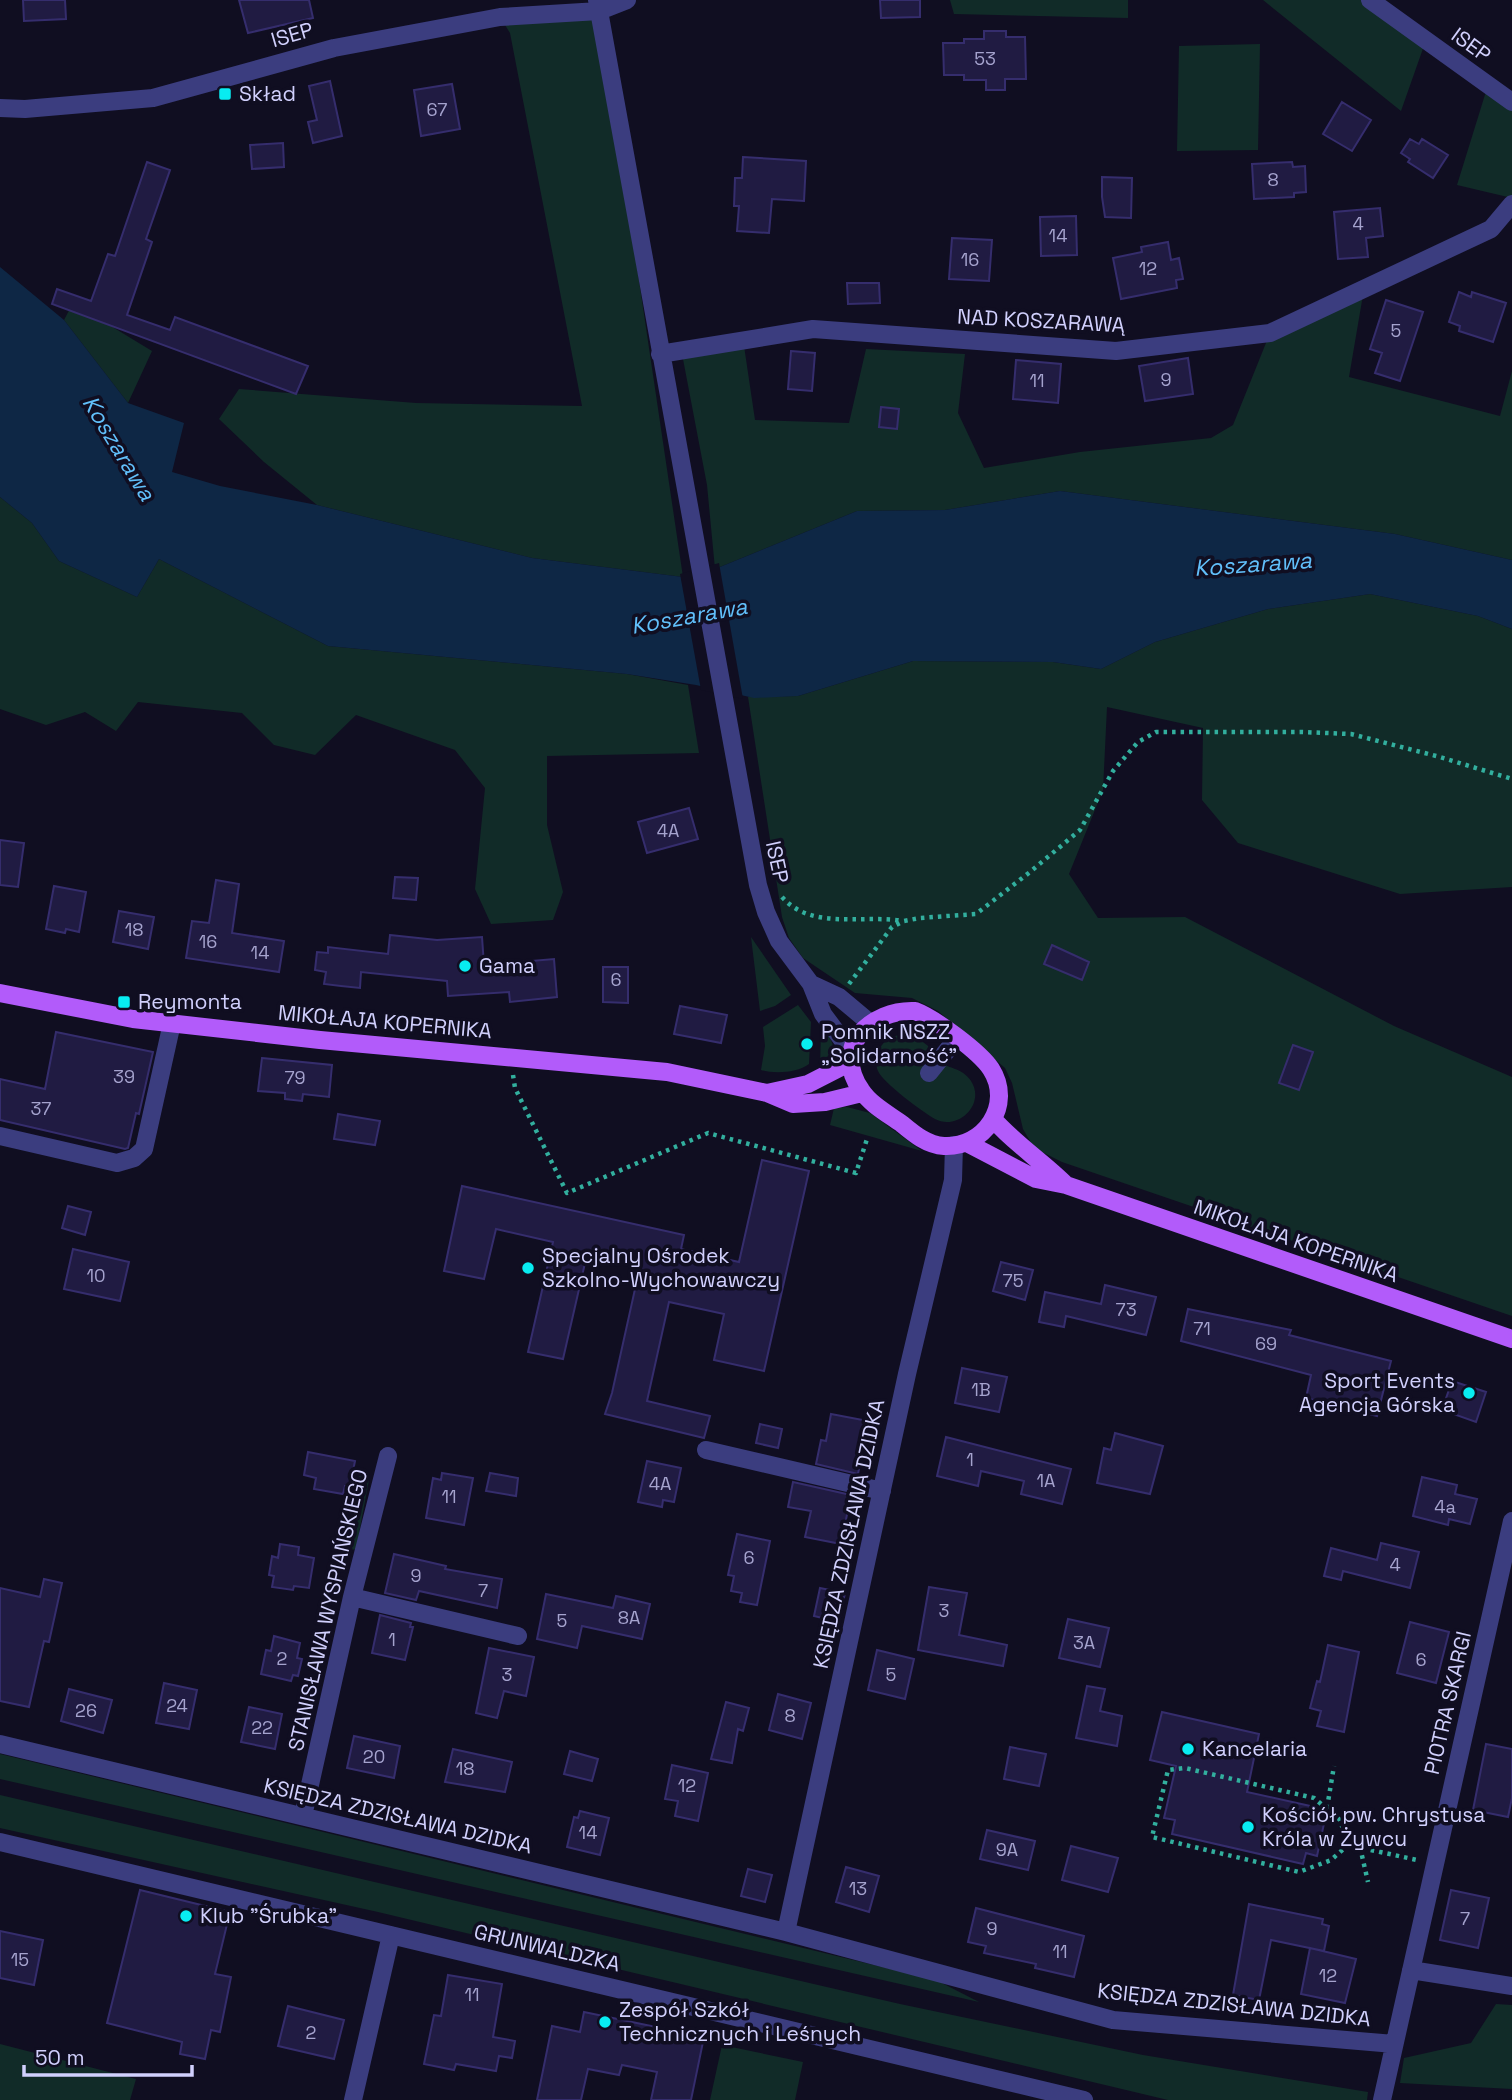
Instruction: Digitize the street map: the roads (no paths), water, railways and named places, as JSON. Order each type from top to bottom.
[{"type":"main road","name":"MIKOŁAJA KOPERNIKA","points":[[0,992],[133,1019],[320,1040],[667,1072],[767,1093],[793,1104],[838,1100],[862,1093]]},
{"type":"main road","points":[[892,1012],[915,1012],[934,1020],[957,1038],[982,1058],[995,1076],[999,1102],[993,1119],[984,1132],[960,1144],[943,1146],[924,1140],[862,1093],[855,1080],[852,1058],[859,1034],[870,1023],[892,1012]]},
{"type":"main road","name":"MIKOŁAJA KOPERNIKA","points":[[767,1093],[808,1084],[852,1058]]},
{"type":"main road","name":"MIKOŁAJA KOPERNIKA","points":[[993,1119],[1017,1143],[1045,1163],[1066,1185]]},
{"type":"main road","name":"MIKOŁAJA KOPERNIKA","points":[[960,1144],[1037,1179],[1066,1185],[1512,1339]]},
{"type":"street","name":"ISEP","points":[[0,108],[25,109],[153,98],[334,48],[500,17],[627,0]]},
{"type":"street","name":"ISEP","points":[[1370,0],[1512,102]]},
{"type":"street","points":[[598,6],[660,354]]},
{"type":"street","name":"NAD KOSZARAWĄ","points":[[660,354],[813,329],[1116,351],[1270,332],[1491,229],[1512,204]]},
{"type":"street","name":"ISEP","points":[[660,354],[754,867],[766,912],[785,951],[811,984],[823,1014],[852,1058]]},
{"type":"street","name":"ISEP","points":[[811,984],[839,997],[870,1023]]},
{"type":"street","points":[[0,1136],[117,1163],[134,1158],[144,1149],[172,1023]]},
{"type":"street","points":[[929,1073],[957,1038]]},
{"type":"street","name":"KSIĘDZA ZDZISŁAWA DZIDKA","points":[[786,1932],[960,1144]]},
{"type":"street","points":[[706,1450],[882,1491]]},
{"type":"street","name":"STANISŁAWA WYSPIAŃSKIEGO","points":[[303,1816],[352,1597],[388,1456]]},
{"type":"street","name":"PIOTRA SKARGI","points":[[1382,2100],[1512,1521]]},
{"type":"street","points":[[352,1597],[518,1636]]},
{"type":"street","name":"KSIĘDZA ZDZISŁAWA DZIDKA","points":[[0,1744],[786,1932],[1113,2020],[1394,2045]]},
{"type":"street","name":"GRUNWALDZKA","points":[[0,1842],[1084,2100]]},
{"type":"street","points":[[354,2100],[391,1935]]},
{"type":"street","points":[[1411,1970],[1512,1986]]},
{"type":"water","name":"Koszarawa","points":[[0,267],[64,320],[128,403],[184,423],[172,472],[220,486],[317,505],[532,558],[683,577],[715,569],[857,511],[945,510],[1060,491],[1395,534],[1512,560],[1512,629],[1478,616],[1370,594],[1268,609],[1155,642],[1101,669],[1053,662],[913,661],[798,696],[754,698],[627,674],[328,646],[159,559],[137,597],[59,561],[32,523],[0,497]]},
{"type":"place","name":"Skład","points":[[225,94]]},
{"type":"place","name":"Gama","points":[[465,966]]},
{"type":"place","name":"Reymonta","points":[[124,1002]]},
{"type":"place","name":"Pomnik NSZZ „Solidarność”","points":[[807,1044]]},
{"type":"place","name":"Specjalny Ośrodek Szkolno-Wychowawczy","points":[[528,1268]]},
{"type":"place","name":"Sport Events Agencja Górska","points":[[1469,1393]]},
{"type":"place","name":"Kancelaria","points":[[1188,1749]]},
{"type":"place","name":"Kościół pw. Chrystusa Króla w Żywcu","points":[[1248,1827]]},
{"type":"place","name":"Klub \"Śrubka\"","points":[[186,1916]]},
{"type":"place","name":"Zespół Szkół Technicznych i Leśnych","points":[[605,2022]]}]
